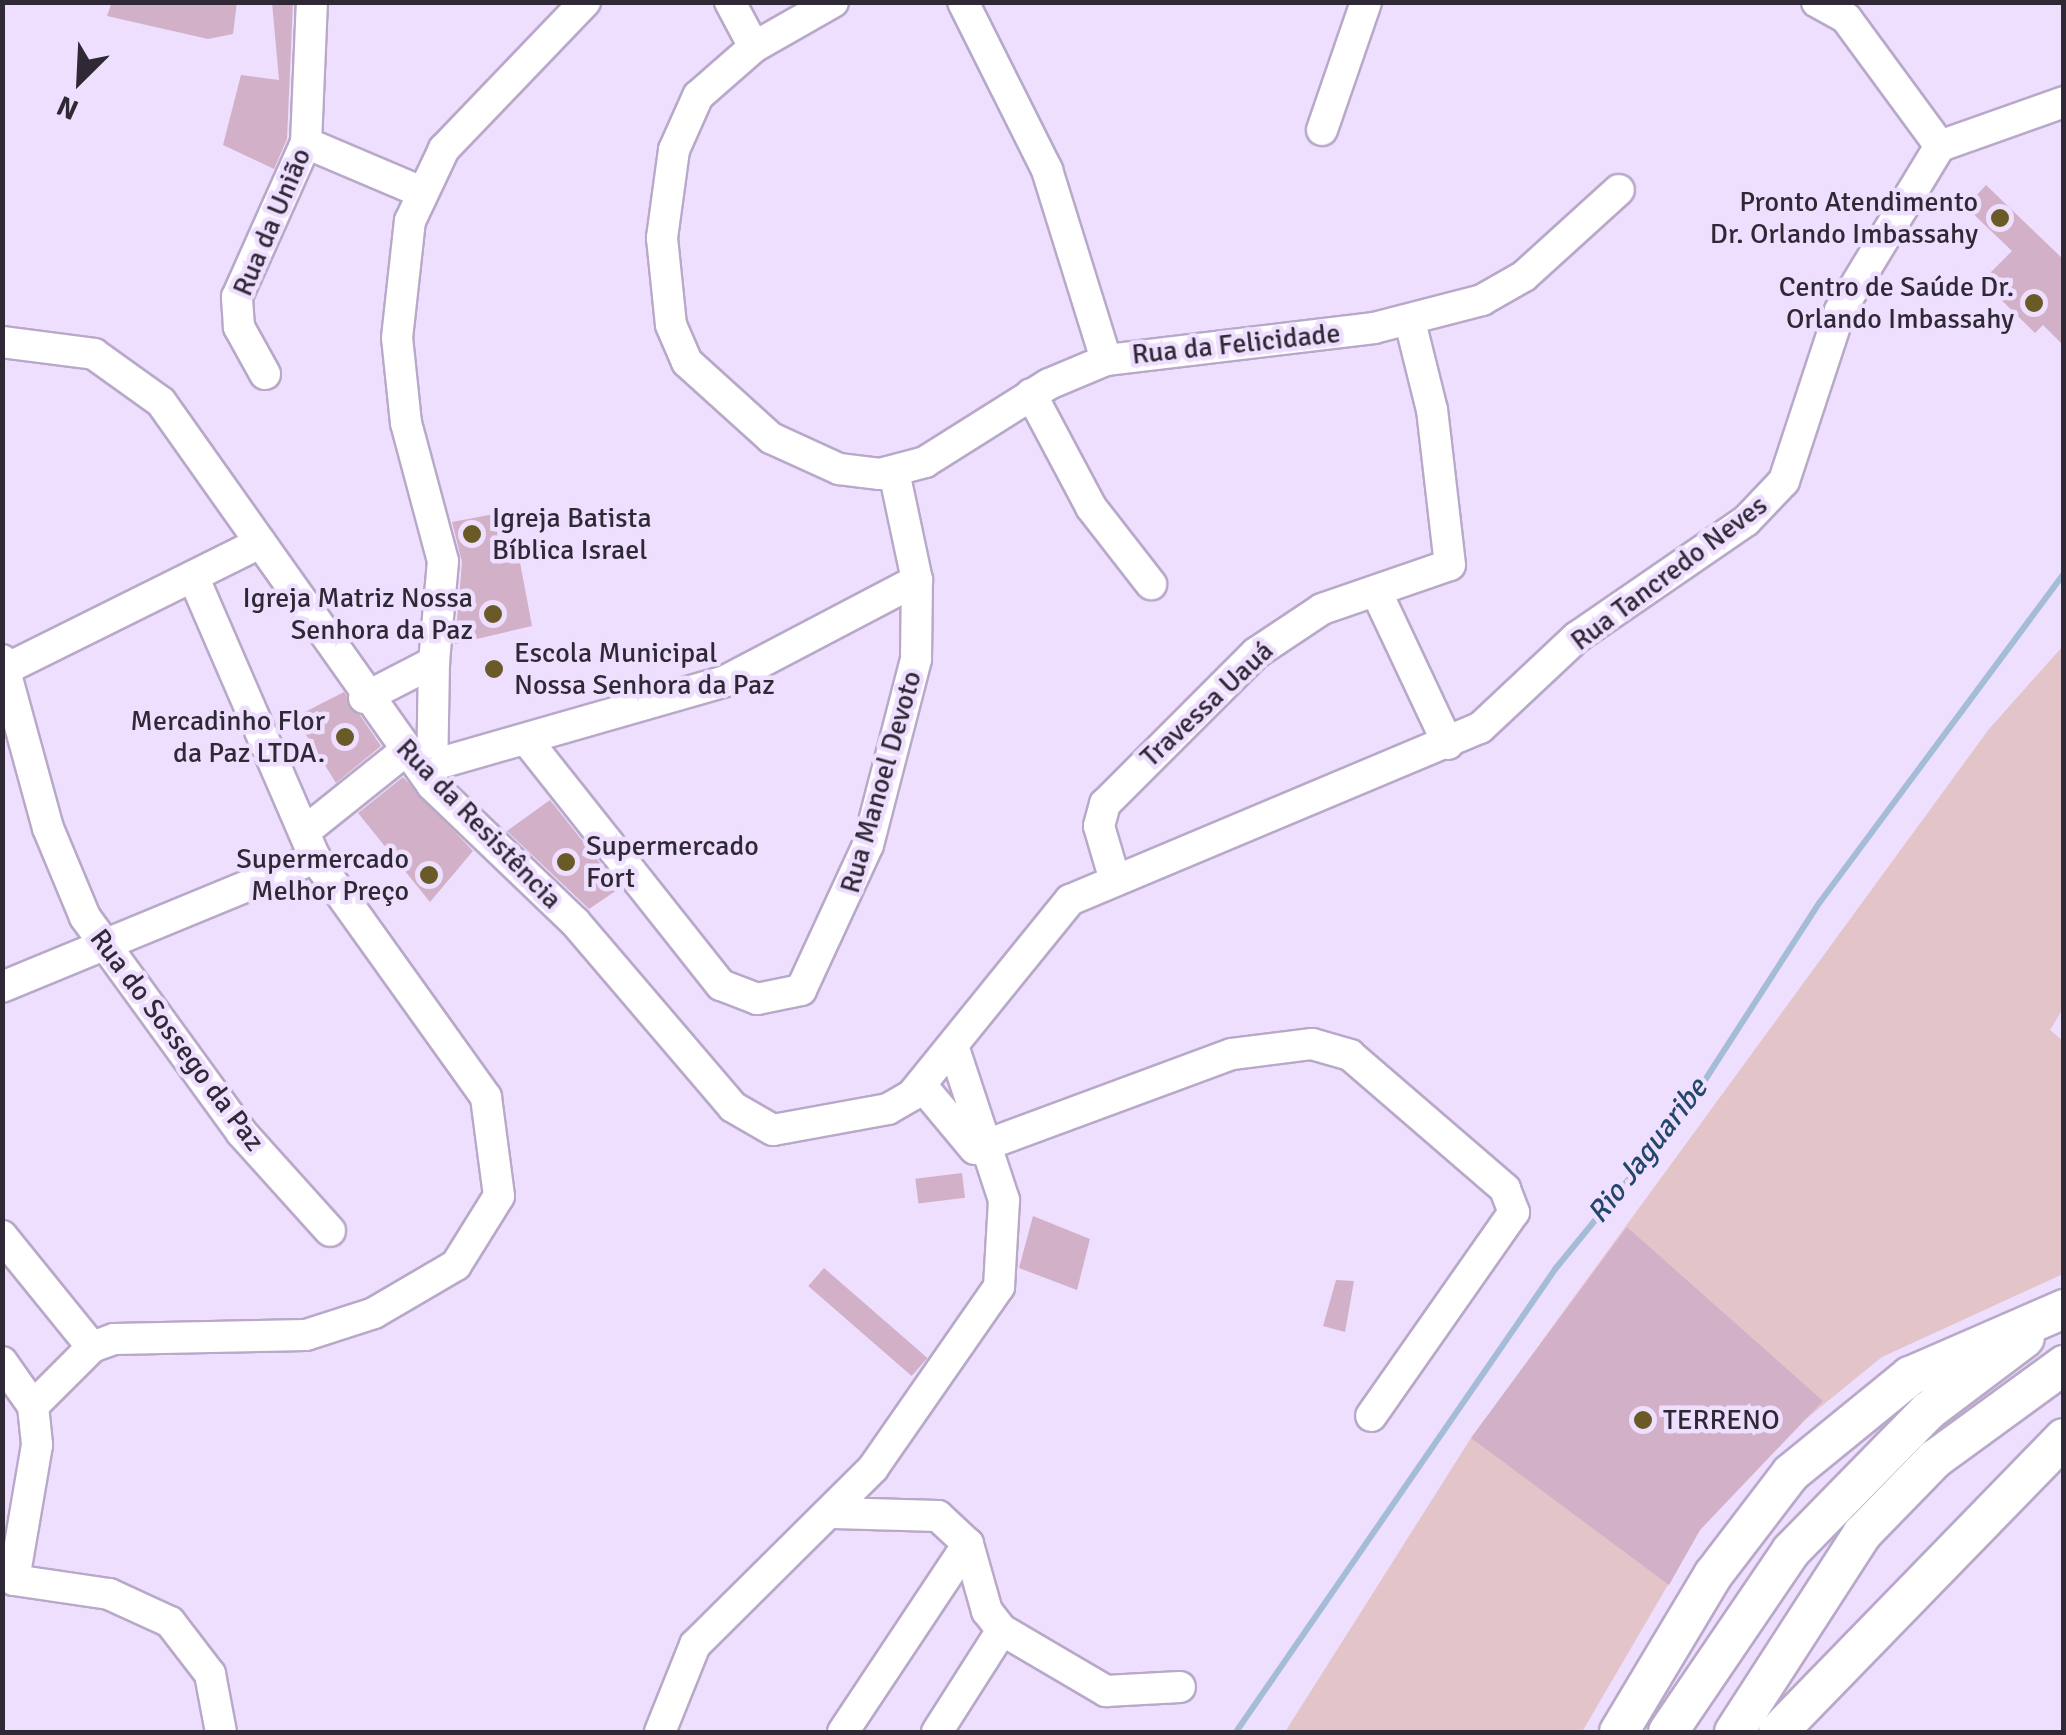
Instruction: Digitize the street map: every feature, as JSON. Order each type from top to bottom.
[{"type":"main road","points":[[1619,1732],[1713,1575],[1791,1472],[1910,1376],[2064,1309]]},
{"type":"main road","points":[[1668,1732],[1759,1590],[1856,1481],[1928,1411],[2064,1309]]},
{"type":"main road","points":[[1734,1732],[1862,1534],[1936,1459],[2064,1365]]},
{"type":"main road","points":[[1778,1732],[1834,1668],[2064,1438]]},
{"type":"main road","points":[[1796,1732],[1834,1668]]},
{"type":"street","name":"Rua da União","points":[[265,374],[238,326],[237,297],[306,143],[312,2]]},
{"type":"street","points":[[585,2],[469,119],[419,191],[398,338],[406,423],[443,560],[434,662],[432,775],[725,681],[918,580]]},
{"type":"street","points":[[730,2],[754,48],[833,2]]},
{"type":"street","points":[[962,2],[1046,170],[1106,360]]},
{"type":"street","points":[[1322,130],[1366,2]]},
{"type":"street","points":[[1817,2],[1852,10],[1940,146],[2064,102]]},
{"type":"street","name":"Rua da Felicidade","points":[[754,48],[698,96],[674,150],[662,238],[671,324],[698,375],[771,438],[816,463],[894,472],[968,441],[1031,394],[1106,360],[1410,322],[1500,292],[1619,190]]},
{"type":"street","points":[[306,143],[419,191]]},
{"type":"street","name":"Rua Tancredo Neves","points":[[954,1049],[1047,920],[1114,878],[1448,744],[1504,711],[1576,638],[1776,493],[1840,311],[1940,146]]},
{"type":"street","name":"Travessa Uauá","points":[[1114,878],[1099,820],[1114,792],[1281,634],[1376,591],[1445,569],[1432,410],[1410,322]]},
{"type":"street","name":"Rua da Resistência","points":[[2,342],[85,351],[122,368],[194,442],[364,698],[405,751],[575,922],[751,1123],[772,1130],[888,1109],[922,1086],[954,1049]]},
{"type":"street","points":[[1031,394],[1091,508],[1151,584]]},
{"type":"street","name":"Rua Manoel Devoto","points":[[529,743],[721,984],[783,999],[802,990],[819,960],[868,845],[916,660],[918,580],[894,472]]},
{"type":"street","points":[[4,664],[194,579],[260,543]]},
{"type":"street","points":[[33,1406],[92,1347],[137,1334],[341,1327],[456,1265],[497,1204],[499,1147],[486,1096],[310,845],[194,579]]},
{"type":"street","points":[[1376,591],[1448,744]]},
{"type":"street","points":[[364,698],[434,662]]},
{"type":"street","name":"Rua do Sossego da Paz","points":[[4,664],[62,870],[104,949],[241,1132],[330,1231]]},
{"type":"street","points":[[2,987],[104,949],[310,845],[405,751]]},
{"type":"street","points":[[986,1153],[1232,1054],[1312,1044],[1350,1055],[1505,1188],[1514,1212],[1371,1416]]},
{"type":"street","points":[[660,1732],[682,1666],[711,1624],[834,1513],[993,1299],[1007,1230],[986,1153],[962,1092],[954,1049]]},
{"type":"street","points":[[922,1086],[986,1153]]},
{"type":"street","points":[[2,1236],[92,1347]]},
{"type":"street","points":[[2,1362],[33,1406],[37,1446],[8,1580],[125,1592],[170,1622],[202,1656],[220,1732]]},
{"type":"street","points":[[834,1513],[931,1513],[968,1544],[983,1602],[1002,1630],[1106,1692],[1180,1686]]},
{"type":"street","points":[[843,1732],[968,1544]]},
{"type":"street","points":[[937,1732],[1002,1630]]},
{"type":"shaded area","points":[[2063,646],[2064,1007],[2050,1030],[2063,1041],[2063,1274],[1882,1357],[1770,1448],[1700,1530],[1582,1732],[1285,1732],[1471,1438],[1989,729]]},
{"type":"building","points":[[112,2],[237,2],[233,34],[208,39],[107,16]]},
{"type":"building","points":[[272,2],[293,2],[287,139],[274,169],[223,145],[241,75],[279,80]]},
{"type":"building","name":"Centro de Saúde Dr. Orlando Imbassahy","points":[[1986,185],[2064,260],[2064,346],[2043,325],[2035,333],[1982,281],[2012,251],[1966,207]]},
{"type":"building","points":[[494,514],[502,559],[519,557],[532,626],[455,644],[462,562],[452,522]]},
{"type":"building","name":"Mercadinho Flor da Paz LTDA.","points":[[344,692],[381,746],[336,783],[295,717]]},
{"type":"building","name":"Supermercado Melhor Preço","points":[[403,777],[473,851],[430,902],[358,813]]},
{"type":"building","name":"Supermercado Fort","points":[[550,800],[620,888],[589,909],[507,831]]},
{"type":"building","points":[[962,1173],[965,1198],[918,1204],[915,1179]]},
{"type":"building","points":[[1033,1216],[1090,1239],[1077,1290],[1019,1268]]},
{"type":"building","name":"TERRENO","points":[[1627,1227],[1823,1401],[1700,1530],[1669,1585],[1471,1438]]},
{"type":"building","points":[[824,1268],[927,1358],[912,1376],[808,1286]]},
{"type":"building","points":[[1336,1280],[1354,1281],[1345,1332],[1323,1326]]},
{"type":"waterway","name":"Rio Jaguaribe","points":[[1236,1732],[1556,1268],[1687,1108],[1820,902],[2064,573]]},
{"type":"place","name":"Pronto Atendimento Dr. Orlando Imbassahy","points":[[2000,218]]},
{"type":"place","name":"Centro de Saúde Dr. Orlando Imbassahy","points":[[2034,303]]},
{"type":"place","name":"Igreja Batista Bíblica Israel","points":[[472,534]]},
{"type":"place","name":"Igreja Matriz Nossa Senhora da Paz","points":[[493,614]]},
{"type":"place","name":"Escola Municipal Nossa Senhora da Paz","points":[[494,669]]},
{"type":"place","name":"Mercadinho Flor da Paz LTDA.","points":[[345,737]]},
{"type":"place","name":"Supermercado Fort","points":[[566,862]]},
{"type":"place","name":"Supermercado Melhor Preço","points":[[429,875]]},
{"type":"place","name":"TERRENO","points":[[1643,1420]]}]
